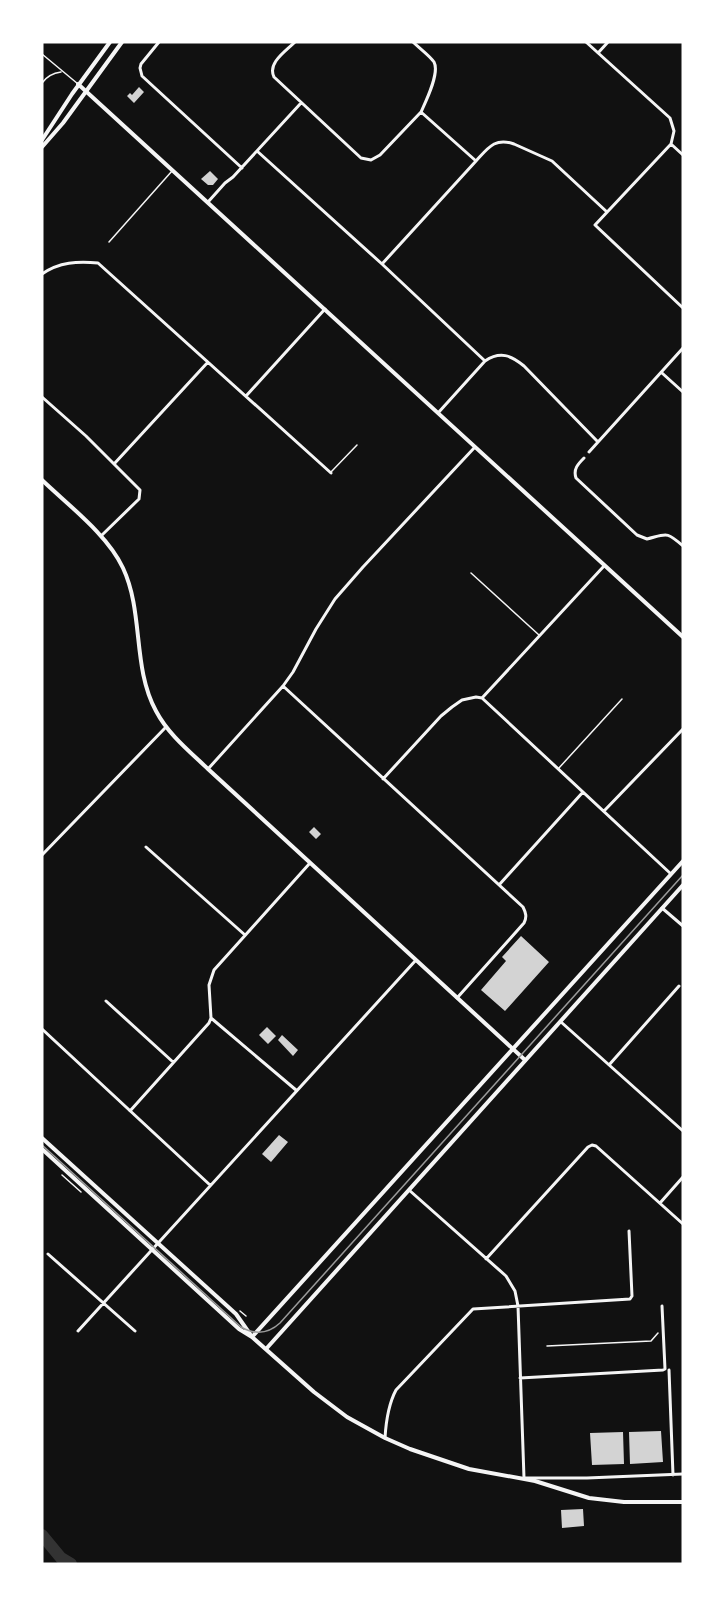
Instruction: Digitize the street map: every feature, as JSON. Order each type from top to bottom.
[{"type":"main road","points":[[42,140],[78,84],[110,42]]},
{"type":"main road","points":[[42,147],[63,123],[122,42]]},
{"type":"main road","points":[[78,84],[683,637]]},
{"type":"main road","points":[[43,482],[101,536],[118,559],[133,596],[145,684],[155,711],[166,727],[208,769],[525,1060]]},
{"type":"main road","points":[[252,1337],[683,861]]},
{"type":"main road","points":[[266,1349],[683,885]]},
{"type":"main road","points":[[42,1138],[236,1314],[252,1337]]},
{"type":"main road","points":[[42,1149],[239,1329],[252,1337],[347,1417],[385,1438],[428,1456],[469,1469],[524,1478],[589,1498],[609,1502],[683,1502]]},
{"type":"street","points":[[159,42],[141,64],[142,76],[242,168]]},
{"type":"street","points":[[295,42],[273,65],[271,71],[274,77],[357,155],[366,160],[380,155],[421,112],[435,78],[435,67],[432,60],[413,42]]},
{"type":"street","points":[[586,42],[670,118],[674,131],[670,144],[595,225],[683,308]]},
{"type":"street","points":[[598,53],[608,42]]},
{"type":"street","points":[[208,202],[302,103]]},
{"type":"street","points":[[421,112],[476,161]]},
{"type":"street","points":[[382,264],[496,142],[514,144],[552,161],[607,212]]},
{"type":"street","points":[[670,144],[683,155]]},
{"type":"street","points":[[257,151],[485,361]]},
{"type":"street","points":[[42,272],[61,264],[80,261],[98,263],[331,473]]},
{"type":"street","points":[[246,396],[325,309]]},
{"type":"street","points":[[589,452],[683,348]]},
{"type":"street","points":[[438,413],[485,361],[491,357],[507,355],[514,358],[598,442]]},
{"type":"street","points":[[114,464],[208,362]]},
{"type":"street","points":[[662,373],[683,392]]},
{"type":"street","points":[[42,397],[140,490],[141,496],[101,536]]},
{"type":"street","points":[[208,769],[283,686],[335,599],[475,447]]},
{"type":"street","points":[[584,458],[574,471],[578,481],[640,537],[646,539],[662,534],[668,535],[674,537],[683,546]]},
{"type":"street","points":[[482,698],[604,566]]},
{"type":"street","points":[[283,686],[523,907],[526,915],[524,923],[457,998]]},
{"type":"street","points":[[383,779],[441,716],[462,700],[482,698],[671,874]]},
{"type":"street","points":[[42,855],[166,727]]},
{"type":"street","points":[[604,812],[683,729]]},
{"type":"street","points":[[499,885],[583,792]]},
{"type":"street","points":[[146,847],[245,935]]},
{"type":"street","points":[[130,1111],[209,1023],[211,1018],[209,985],[214,970],[310,863]]},
{"type":"street","points":[[662,908],[683,926]]},
{"type":"street","points":[[78,1330],[416,960]]},
{"type":"street","points":[[609,1065],[679,987]]},
{"type":"street","points":[[106,1001],[173,1063]]},
{"type":"street","points":[[211,1018],[296,1090]]},
{"type":"street","points":[[561,1022],[683,1131]]},
{"type":"street","points":[[42,1029],[210,1185]]},
{"type":"street","points":[[486,1259],[592,1145],[596,1146],[683,1224]]},
{"type":"street","points":[[660,1203],[683,1177]]},
{"type":"street","points":[[409,1190],[506,1276],[516,1291],[519,1306],[524,1478],[683,1474]]},
{"type":"street","points":[[385,1438],[388,1412],[396,1390],[473,1309],[630,1299],[632,1296],[629,1231]]},
{"type":"street","points":[[48,1254],[135,1331]]},
{"type":"street","points":[[520,1378],[662,1371],[665,1368],[662,1306]]},
{"type":"street","points":[[669,1370],[673,1474]]},
{"type":"lane","points":[[42,54],[78,84]]},
{"type":"lane","points":[[42,83],[51,74],[63,71]]},
{"type":"lane","points":[[110,242],[173,170]]},
{"type":"lane","points":[[331,473],[357,445]]},
{"type":"lane","points":[[471,573],[540,635]]},
{"type":"lane","points":[[558,769],[622,699]]},
{"type":"path","points":[[62,1175],[81,1192]]},
{"type":"path","points":[[547,1346],[651,1341],[663,1328]]},
{"type":"building","points":[[139,87],[144,92],[134,103],[127,96],[130,93],[132,95]]},
{"type":"building","points":[[210,171],[218,179],[213,185],[208,185],[201,179]]},
{"type":"building","points":[[314,827],[321,834],[316,839],[309,832]]},
{"type":"building","points":[[521,936],[549,962],[505,1011],[481,990],[506,961],[502,957]]},
{"type":"building","points":[[267,1027],[276,1036],[268,1044],[259,1035]]},
{"type":"building","points":[[282,1035],[298,1050],[293,1056],[278,1040]]},
{"type":"building","points":[[279,1135],[288,1142],[271,1162],[262,1154]]},
{"type":"building","points":[[661,1431],[663,1462],[630,1464],[629,1432]]},
{"type":"building","points":[[623,1432],[624,1464],[592,1465],[590,1433]]},
{"type":"building","points":[[583,1509],[584,1526],[562,1528],[561,1510]]},
{"type":"waterway","points":[[42,1535],[61,1558],[71,1564]]},
{"type":"tram line","points":[[42,1145],[241,1327],[256,1332],[271,1329],[280,1323],[683,875]]}]
